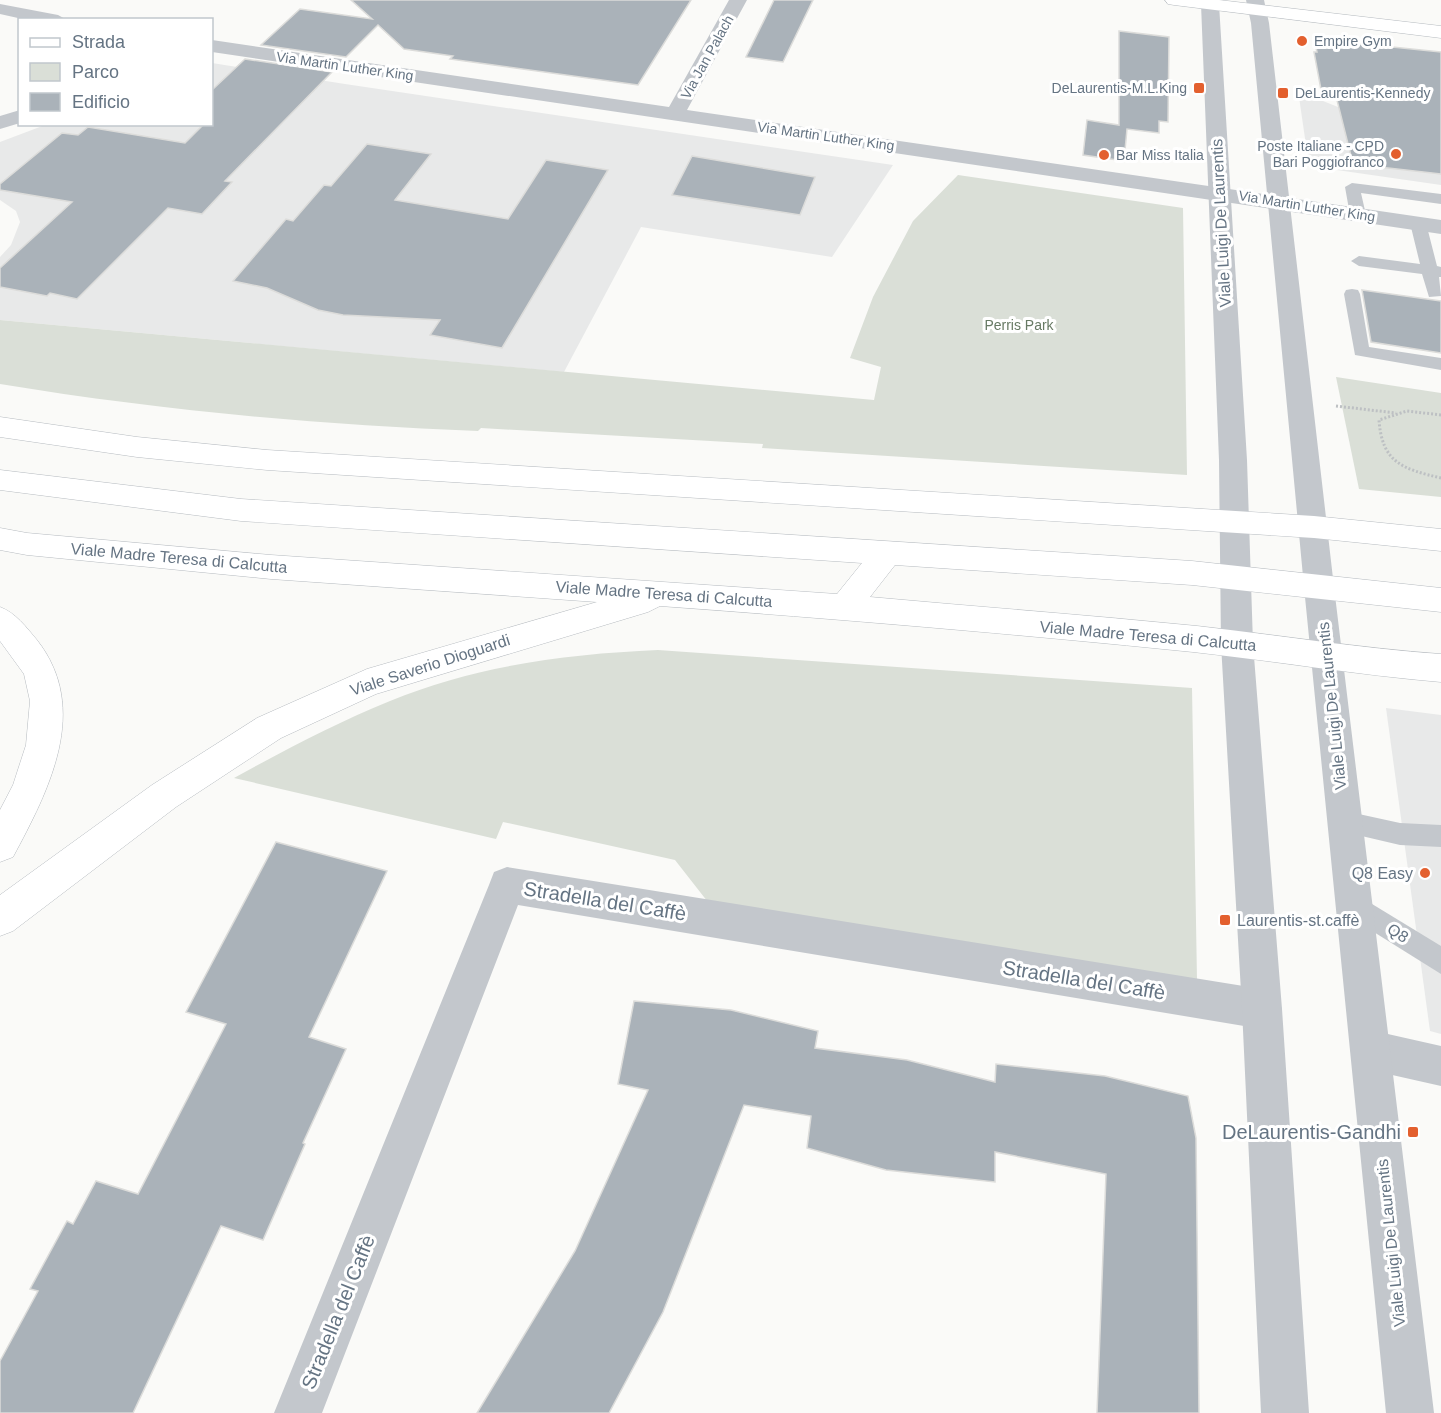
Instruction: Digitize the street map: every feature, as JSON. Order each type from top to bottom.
[{"type":"main road","points":[[1174,0],[1257,5],[1441,32]]},
{"type":"main road","points":[[0,427],[137,447],[267,460],[1314,527],[1441,540]]},
{"type":"main road","points":[[0,480],[241,510],[1235,577],[1441,600]]},
{"type":"main road","name":"Viale Madre Teresa di Calcutta","points":[[0,539],[27,544],[271,567],[845,607],[1237,644],[1327,654],[1376,663],[1441,668]]},
{"type":"main road","points":[[845,607],[887,553]]},
{"type":"main road","name":"Viale Saverio Dioguardi","points":[[0,918],[165,796],[269,728],[367,683],[483,647],[670,594]]},
{"type":"main road","points":[[0,620],[20,641],[43,678],[47,715],[39,758],[25,800],[0,846]]},
{"type":"street","name":"Via Jan Palach","points":[[675,114],[738,0]]},
{"type":"street","name":"Viale Luigi De Laurentis","points":[[1210,2],[1233,460],[1237,644],[1262,1009],[1285,1413]]},
{"type":"street","name":"Viale Luigi De Laurentis","points":[[1257,5],[1410,1413]]},
{"type":"street","points":[[0,9],[47,18]]},
{"type":"street","name":"Via Martin Luther King","points":[[213,46],[1441,226]]},
{"type":"street","points":[[0,123],[18,117]]},
{"type":"street","name":"Stradella del Caffè","points":[[298,1413],[507,885],[1262,1009]]},
{"type":"street","points":[[1370,1050],[1441,1066]]},
{"type":"lane","points":[[1358,215],[1352,187],[1441,200]]},
{"type":"lane","points":[[1418,223],[1436,272],[1435,293]]},
{"type":"lane","points":[[1359,261],[1436,272]]},
{"type":"lane","points":[[1352,294],[1361,351],[1441,364]]},
{"type":"lane","points":[[1345,822],[1400,834],[1441,836]]},
{"type":"lane","name":"Q8","points":[[1354,904],[1441,961]]},
{"type":"path","points":[[1336,406],[1397,413]]},
{"type":"path","points":[[1441,415],[1407,411],[1379,420],[1379,436],[1388,456],[1418,472],[1441,478]]},
{"type":"shaded area","points":[[213,63],[893,165],[832,257],[641,227],[564,372],[0,320],[0,257],[11,245],[20,222],[16,211],[0,200],[0,142],[42,126],[213,126]]},
{"type":"shaded area","points":[[1298,90],[1316,92],[1318,99],[1378,123],[1441,137],[1441,185],[1309,166]]},
{"type":"shaded area","name":"Q8 Easy","points":[[1386,708],[1441,715],[1441,1034],[1430,1031]]},
{"type":"green space","name":"Perris Park","points":[[958,175],[1183,208],[1187,475],[762,448],[763,444],[481,428],[478,431],[418,428],[298,420],[178,409],[0,384],[0,320],[874,400],[881,367],[850,358],[873,297],[913,221]]},
{"type":"green space","points":[[1336,377],[1441,393],[1441,497],[1359,489]]},
{"type":"green space","points":[[658,650],[1192,688],[1197,980],[711,906],[675,860],[503,822],[496,839],[234,778],[350,718],[422,689],[455,679],[555,659]]},
{"type":"building","points":[[351,0],[691,0],[638,85],[450,59],[453,56],[404,49],[378,25],[346,57],[261,45],[300,9],[372,19]]},
{"type":"building","points":[[774,0],[813,0],[783,62],[746,57]]},
{"type":"building","points":[[1119,31],[1169,37],[1168,122],[1159,121],[1159,133],[1127,129],[1124,161],[1083,155],[1087,120],[1119,125]]},
{"type":"building","points":[[1314,39],[1441,52],[1441,174],[1353,164],[1336,96],[1322,95],[1314,52],[1317,52]]},
{"type":"building","points":[[245,59],[332,72],[225,181],[232,182],[202,214],[168,208],[77,299],[0,287],[0,268],[72,202],[0,190],[0,184],[62,133],[78,135],[88,127],[185,143],[202,126],[213,126],[213,89]]},
{"type":"building","points":[[367,144],[431,154],[395,200],[508,219],[546,160],[608,170],[502,348],[430,335],[440,320],[343,315],[318,310],[267,288],[233,281],[286,219],[293,221],[324,185],[331,186]]},
{"type":"building","points":[[692,156],[815,177],[800,215],[672,195]]},
{"type":"building","points":[[1362,290],[1441,301],[1441,353],[1371,342]]},
{"type":"building","points":[[276,842],[387,871],[309,1037],[346,1049],[303,1143],[305,1144],[263,1240],[221,1226],[133,1413],[0,1413],[0,1361],[38,1291],[30,1289],[67,1221],[73,1224],[96,1181],[138,1194],[226,1024],[186,1012]]},
{"type":"building","points":[[634,1001],[731,1010],[818,1031],[815,1048],[907,1060],[995,1082],[996,1064],[1105,1076],[1188,1096],[1196,1138],[1199,1413],[1097,1413],[1106,1174],[995,1152],[995,1182],[886,1170],[807,1148],[811,1116],[744,1105],[663,1312],[609,1413],[477,1413],[575,1251],[648,1090],[618,1084]]},
{"type":"place","name":"Empire Gym","points":[[1302,41]]},
{"type":"place","name":"DeLaurentis-M.L.King","points":[[1199,88]]},
{"type":"place","name":"DeLaurentis-Kennedy","points":[[1283,93]]},
{"type":"place","name":"Poste Italiane - CPD Bari Poggiofranco","points":[[1396,154]]},
{"type":"place","name":"Bar Miss Italia","points":[[1104,155]]},
{"type":"place","name":"Q8 Easy","points":[[1425,873]]},
{"type":"place","name":"Laurentis-st.caffè","points":[[1225,920]]},
{"type":"place","name":"DeLaurentis-Gandhi","points":[[1413,1132]]}]
